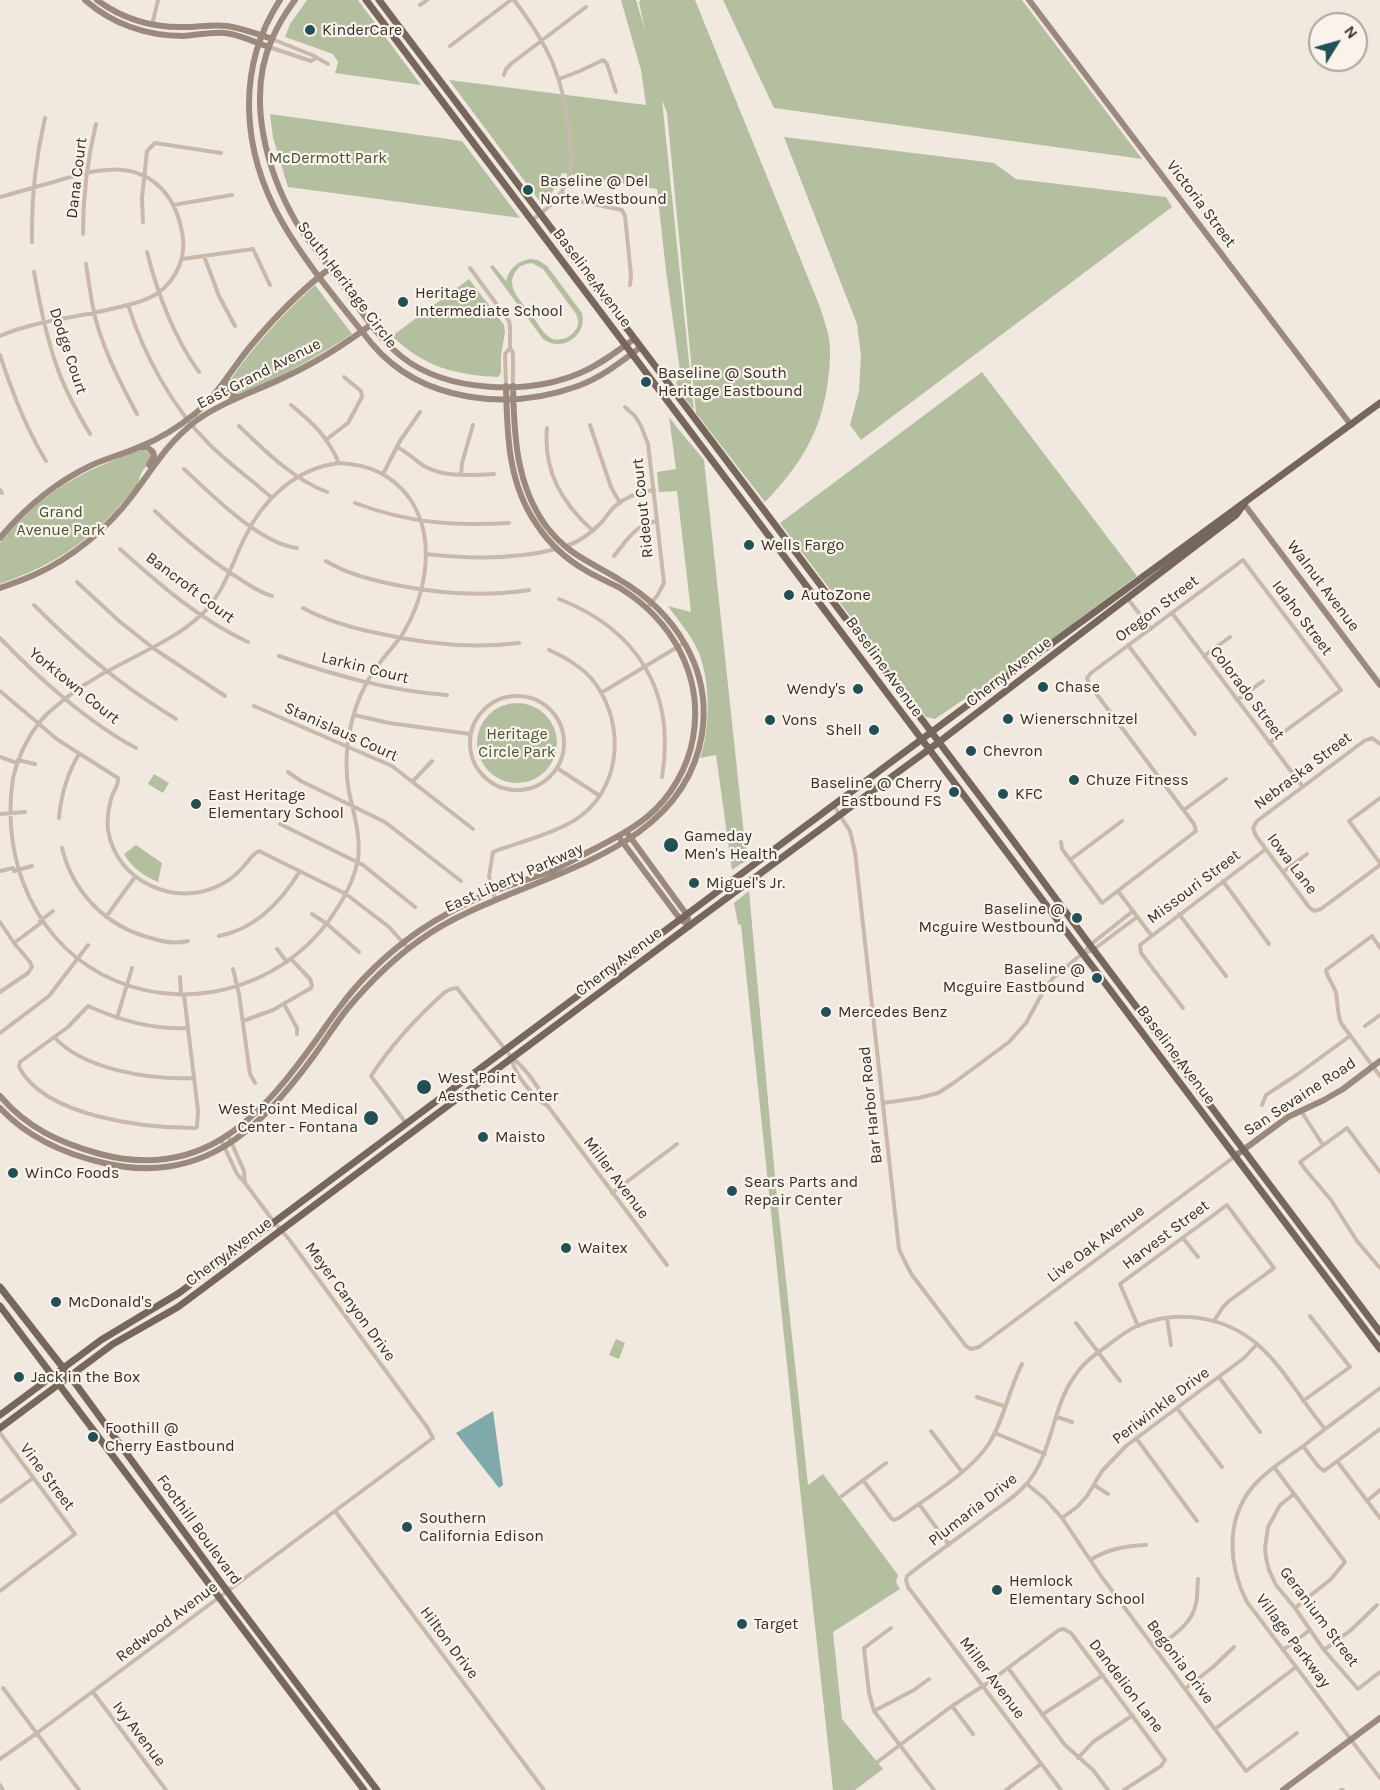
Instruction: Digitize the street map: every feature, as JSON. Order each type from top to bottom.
[{"type":"main road","name":"Baseline Avenue","points":[[366,0],[1380,1349]]},
{"type":"main road","name":"Baseline Avenue","points":[[380,0],[1380,1332]]},
{"type":"main road","name":"Cherry Avenue","points":[[0,1415],[116,1330],[166,1302],[931,732],[1380,403]]},
{"type":"main road","name":"Cherry Avenue","points":[[0,1428],[119,1340],[178,1307],[839,814],[939,742],[1236,515],[1244,504]]},
{"type":"main road","name":"Foothill Boulevard","points":[[0,1287],[70,1377],[377,1790]]},
{"type":"main road","name":"Foothill Boulevard","points":[[0,1306],[364,1790]]},
{"type":"street","points":[[85,0],[113,20],[144,31],[167,35],[222,33],[242,37],[311,61],[316,58]]},
{"type":"street","points":[[97,0],[123,16],[152,25],[225,26],[272,39],[328,64]]},
{"type":"street","points":[[152,25],[158,0]]},
{"type":"street","name":"South Heritage Circle","points":[[280,0],[258,43],[251,70],[250,127],[257,161],[268,193],[282,221],[320,276],[386,360],[421,383],[458,394],[484,398],[510,398],[543,396],[579,386],[605,373],[640,348]]},
{"type":"street","name":"South Heritage Circle","points":[[295,0],[272,39],[263,70],[260,101],[264,136],[270,161],[283,196],[305,236],[394,350],[424,371],[448,380],[466,384],[509,386],[542,384],[568,378],[595,365],[634,339]]},
{"type":"street","points":[[420,5],[427,0]]},
{"type":"street","points":[[450,46],[513,0],[542,40],[559,79],[566,106],[571,155],[569,175],[561,194],[532,220]]},
{"type":"street","name":"Victoria Street","points":[[1029,0],[1351,425]]},
{"type":"street","points":[[504,75],[508,66],[586,7]]},
{"type":"street","points":[[559,79],[603,60],[607,63],[616,92]]},
{"type":"street","points":[[32,242],[32,188],[45,118]]},
{"type":"street","name":"Dana Court","points":[[83,234],[86,173],[96,124]]},
{"type":"street","points":[[143,222],[144,176],[147,151],[151,146],[155,143],[221,153]]},
{"type":"street","points":[[0,197],[86,173],[115,169],[144,176],[165,191],[173,205],[182,232],[183,243],[182,259],[172,280],[158,293],[128,305],[94,314],[18,328],[0,336]]},
{"type":"street","points":[[561,194],[586,203],[619,208],[624,213],[631,275],[630,285]]},
{"type":"street","points":[[173,205],[232,195]]},
{"type":"street","points":[[182,259],[253,249],[270,285]]},
{"type":"street","points":[[147,252],[158,293],[186,353],[199,372]]},
{"type":"street","points":[[204,256],[219,296],[235,326]]},
{"type":"street","points":[[86,264],[94,314],[102,340],[117,376],[137,414]]},
{"type":"street","points":[[0,538],[31,506],[58,484],[94,464],[139,447],[189,422],[282,312],[330,268]]},
{"type":"street","points":[[470,268],[508,318],[510,348],[513,353],[509,386]]},
{"type":"street","name":"Dodge Court","points":[[34,272],[44,322],[57,367],[73,405],[90,434]]},
{"type":"street","points":[[128,305],[160,378],[189,422],[225,460],[272,498]]},
{"type":"street","name":"East Grand Avenue","points":[[0,588],[34,575],[81,547],[112,519],[133,495],[163,452],[189,422],[316,362],[372,324]]},
{"type":"street","points":[[0,355],[12,392],[33,440],[46,461]]},
{"type":"street","points":[[236,365],[225,388],[230,396],[239,397]]},
{"type":"street","points":[[327,439],[348,423],[362,397],[361,391],[344,376]]},
{"type":"street","name":"East Liberty Parkway","points":[[0,1096],[23,1119],[50,1137],[70,1145],[120,1158],[143,1161],[174,1158],[201,1150],[221,1140],[250,1117],[283,1082],[345,1000],[374,968],[406,945],[493,896],[557,876],[621,839],[630,838],[658,817],[672,802],[688,777],[698,750],[702,730],[703,700],[696,668],[670,621],[652,602],[629,585],[584,561],[565,547],[539,515],[525,484],[516,444],[509,386]]},
{"type":"street","name":"East Liberty Parkway","points":[[510,398],[509,450],[518,488],[537,526],[576,565],[618,587],[647,608],[682,644],[690,673],[696,712],[692,745],[679,777],[663,801],[648,816],[626,831],[621,839]]},
{"type":"street","points":[[291,405],[317,427],[327,439],[339,463]]},
{"type":"street","name":"Rideout Court","points":[[625,407],[635,416],[646,437],[650,452],[663,583],[657,596],[647,608]]},
{"type":"street","points":[[384,474],[397,447],[420,412]]},
{"type":"street","points":[[461,475],[462,463],[473,425]]},
{"type":"street","points":[[590,425],[611,487],[620,503]]},
{"type":"street","points":[[238,426],[267,453],[297,476],[327,492]]},
{"type":"street","points":[[547,428],[547,450],[557,487],[576,515],[593,531]]},
{"type":"street","points":[[139,447],[149,448],[154,454],[146,469],[145,477]]},
{"type":"street","points":[[397,447],[430,469],[461,475],[494,474]]},
{"type":"street","points":[[339,463],[363,466],[384,474],[397,484],[413,504],[420,521],[426,554],[421,590],[412,618],[367,683],[354,715],[347,746],[347,779],[358,833],[357,862],[346,894],[327,924],[289,961],[267,975],[238,987],[211,993],[182,995],[127,986],[99,973],[77,959],[55,940],[40,922],[26,899],[14,870],[9,841],[9,796],[18,761],[38,724],[66,699],[106,671],[178,633],[201,615],[230,573],[250,526],[272,498],[297,476],[316,467],[339,463]]},
{"type":"street","points":[[184,469],[250,526],[286,547],[297,548]]},
{"type":"street","points":[[426,554],[459,558],[494,558],[565,547],[593,531],[620,503],[633,495],[654,490]]},
{"type":"street","points":[[355,503],[380,513],[420,521],[465,525],[509,523]]},
{"type":"street","name":"Walnut Avenue","points":[[1244,504],[1380,685]]},
{"type":"street","points":[[154,511],[191,545],[230,573],[272,596]]},
{"type":"street","points":[[614,556],[636,530],[648,522],[657,520]]},
{"type":"street","name":"Bancroft Court","points":[[120,549],[160,584],[201,615],[249,642]]},
{"type":"street","name":"Oregon Street","points":[[1184,810],[1089,684],[1088,678],[1091,673],[1243,560]]},
{"type":"street","name":"Idaho Street","points":[[1243,560],[1341,690],[1269,743]]},
{"type":"street","points":[[326,561],[338,568],[375,581],[445,594],[482,595],[529,590]]},
{"type":"street","points":[[77,582],[119,621],[153,648],[225,696]]},
{"type":"street","points":[[1128,598],[1151,629]]},
{"type":"street","points":[[559,599],[587,611],[610,627],[645,666],[654,685],[664,718],[666,742],[662,777]]},
{"type":"street","points":[[34,605],[68,639],[106,671],[176,719]]},
{"type":"street","points":[[303,608],[353,628],[442,645],[519,643]]},
{"type":"street","name":"Colorado Street","points":[[1172,613],[1303,787]]},
{"type":"street","points":[[1204,656],[1230,637]]},
{"type":"street","name":"Yorktown Court","points":[[0,638],[37,675],[66,699],[119,739],[136,748]]},
{"type":"street","points":[[601,693],[682,644]]},
{"type":"street","points":[[1128,645],[1195,734]]},
{"type":"street","points":[[493,896],[489,876],[493,852],[573,821],[593,805],[600,796],[613,762],[615,741],[611,713],[601,693],[578,666],[549,650]]},
{"type":"street","name":"Larkin Court","points":[[279,656],[367,683],[447,695]]},
{"type":"street","points":[[1237,700],[1263,681]]},
{"type":"street","points":[[0,691],[38,724],[79,754],[118,778],[109,804],[108,828],[112,846],[119,859],[135,877],[165,891],[184,894],[197,893],[215,888],[229,880],[258,851],[346,894],[389,927],[406,945]]},
{"type":"street","points":[[511,696],[532,699],[549,708],[561,727],[564,746],[557,768],[547,779],[531,788],[515,790],[499,786],[486,779],[475,764],[470,750],[470,734],[477,717],[492,703],[511,696]]},
{"type":"street","name":"Stanislaus Court","points":[[254,706],[387,763],[473,829]]},
{"type":"street","points":[[354,715],[389,723],[470,734]]},
{"type":"street","name":"Nebraska Street","points":[[1253,828],[1257,821],[1364,741],[1372,738],[1380,744]]},
{"type":"street","points":[[59,818],[64,787],[70,768],[79,754]]},
{"type":"street","points":[[0,757],[35,765]]},
{"type":"street","points":[[413,781],[432,761]]},
{"type":"street","points":[[557,768],[600,796]]},
{"type":"street","points":[[288,772],[301,781],[395,828],[461,881]]},
{"type":"street","points":[[1061,842],[1062,849],[1102,903],[1193,835],[1196,830],[1194,824],[1184,810],[1226,778]]},
{"type":"street","points":[[1380,798],[1349,821],[1380,864]]},
{"type":"street","name":"Bar Harbor Road","points":[[833,806],[850,831],[855,852],[898,1241],[902,1256],[912,1275],[964,1344],[971,1349]]},
{"type":"street","points":[[0,814],[25,812]]},
{"type":"street","points":[[1070,860],[1122,821]]},
{"type":"street","points":[[280,824],[357,862],[415,907]]},
{"type":"street","name":"Iowa Lane","points":[[1253,828],[1254,833],[1314,911],[1320,909],[1380,864]]},
{"type":"street","points":[[626,831],[683,917]]},
{"type":"street","points":[[621,839],[690,926]]},
{"type":"street","points":[[62,848],[69,870],[78,886],[89,901],[106,917],[127,930],[145,937],[171,942],[188,941]]},
{"type":"street","name":"Missouri Street","points":[[1183,1008],[1139,946],[1266,849]]},
{"type":"street","points":[[1283,872],[1307,854]]},
{"type":"street","points":[[0,870],[32,866]]},
{"type":"street","points":[[219,936],[240,930],[264,915],[284,894],[300,871]]},
{"type":"street","points":[[106,917],[135,877]]},
{"type":"street","points":[[1223,881],[1269,944]]},
{"type":"street","points":[[1118,891],[1151,935]]},
{"type":"street","points":[[14,943],[53,911]]},
{"type":"street","points":[[1092,947],[1133,911]]},
{"type":"street","points":[[312,914],[359,952]]},
{"type":"street","points":[[1179,914],[1226,976]]},
{"type":"street","points":[[883,1103],[938,1093],[956,1082],[1009,1042],[1026,1023],[1049,982],[1061,970],[1137,917]]},
{"type":"street","points":[[0,922],[32,967],[28,973],[0,992]]},
{"type":"street","points":[[1380,948],[1372,936],[1326,970],[1335,991],[1341,1023],[1380,1076]]},
{"type":"street","points":[[0,1033],[49,996],[88,945]]},
{"type":"street","name":"East Liberty Parkway","points":[[0,1108],[22,1128],[50,1145],[88,1159],[119,1166],[152,1168],[180,1165],[204,1157],[231,1143],[255,1123],[282,1095],[362,992],[406,945]]},
{"type":"street","points":[[243,1021],[284,1004],[308,990],[312,985],[310,979],[277,949]]},
{"type":"street","points":[[117,1017],[132,968]]},
{"type":"street","points":[[233,969],[238,987],[250,1074],[255,1083]]},
{"type":"street","points":[[180,977],[188,1028],[198,1127],[150,1126],[114,1120],[86,1112],[40,1092],[27,1079],[18,1065],[73,1022],[88,1006],[117,1017],[158,1027],[188,1028]]},
{"type":"street","name":"Miller Avenue","points":[[406,1124],[371,1076],[410,1025],[445,992],[458,988],[512,1058],[513,1067],[539,1100],[547,1105],[667,1265]]},
{"type":"street","points":[[284,1004],[297,1028],[297,1034]]},
{"type":"street","points":[[1365,1026],[1380,1015]]},
{"type":"street","points":[[1262,1105],[1266,1095],[1350,1036]]},
{"type":"street","points":[[54,1037],[67,1050],[80,1057],[117,1070],[155,1077],[194,1078]]},
{"type":"street","name":"San Sevaine Road","points":[[1235,1156],[1274,1127],[1301,1110],[1324,1100],[1380,1061]]},
{"type":"street","points":[[1301,1110],[1323,1145]]},
{"type":"street","points":[[1380,1172],[1347,1128],[1300,1162],[1335,1205],[1357,1241],[1380,1268]]},
{"type":"street","name":"Meyer Canyon Drive","points":[[228,1135],[244,1171],[245,1182]]},
{"type":"street","name":"Meyer Canyon Drive","points":[[221,1140],[237,1174],[281,1230],[433,1438]]},
{"type":"street","points":[[612,1193],[677,1144]]},
{"type":"street","name":"Live Oak Avenue","points":[[971,1349],[979,1347],[1235,1156]]},
{"type":"street","name":"Harvest Street","points":[[1138,1326],[1120,1284],[1227,1205],[1274,1268],[1229,1301],[1214,1321]]},
{"type":"street","points":[[1183,1238],[1198,1257]]},
{"type":"street","points":[[1304,1401],[1350,1367],[1310,1316]]},
{"type":"street","points":[[1167,1318],[1171,1345]]},
{"type":"street","name":"Plumaria Drive","points":[[906,1580],[909,1575],[1009,1500],[1027,1483],[1038,1468],[1064,1395],[1074,1377],[1098,1352],[1138,1326],[1167,1318],[1197,1318],[1214,1321],[1235,1329],[1257,1344],[1271,1358],[1325,1430]]},
{"type":"street","points":[[1076,1323],[1120,1381]]},
{"type":"street","name":"Periwinkle Drive","points":[[1062,1518],[1077,1507],[1110,1462],[1136,1438],[1244,1358],[1257,1344]]},
{"type":"street","points":[[863,1480],[894,1520],[919,1504],[962,1472],[987,1446],[1022,1364]]},
{"type":"street","points":[[1219,1377],[1260,1432]]},
{"type":"street","name":"Village Parkway","points":[[1380,1388],[1256,1483],[1241,1507],[1234,1528],[1232,1557],[1237,1579],[1247,1602],[1380,1778]]},
{"type":"street","points":[[977,1397],[1004,1406]]},
{"type":"street","points":[[1177,1408],[1222,1467]]},
{"type":"street","points":[[1057,1417],[1072,1422]]},
{"type":"street","points":[[1303,1446],[1324,1471],[1380,1429]]},
{"type":"street","points":[[931,1431],[962,1472]]},
{"type":"street","name":"Vine Street","points":[[0,1434],[75,1534],[0,1592]]},
{"type":"street","points":[[994,1434],[1044,1454]]},
{"type":"street","name":"Redwood Avenue","points":[[0,1759],[37,1734],[433,1438]]},
{"type":"street","points":[[1136,1438],[1197,1521]]},
{"type":"street","points":[[1337,1461],[1380,1518]]},
{"type":"street","points":[[842,1496],[886,1463]]},
{"type":"street","points":[[1274,1467],[1345,1562],[1331,1579],[1295,1608]]},
{"type":"street","points":[[0,1502],[33,1478]]},
{"type":"street","name":"Begonia Drive","points":[[1027,1483],[1062,1518],[1090,1560],[1246,1771],[1296,1733]]},
{"type":"street","points":[[1094,1485],[1108,1494]]},
{"type":"street","points":[[1367,1501],[1380,1490]]},
{"type":"street","name":"Geranium Street","points":[[1294,1494],[1280,1505],[1268,1527],[1265,1548],[1272,1577],[1324,1650],[1358,1689],[1380,1672]]},
{"type":"street","points":[[919,1504],[950,1545]]},
{"type":"street","name":"Hilton Drive","points":[[334,1511],[544,1790]]},
{"type":"street","points":[[1090,1560],[1114,1548],[1146,1545]]},
{"type":"street","points":[[1155,1649],[1183,1628],[1190,1618],[1196,1605],[1198,1579]]},
{"type":"street","name":"Miller Avenue","points":[[906,1580],[908,1587],[1061,1790]]},
{"type":"street","points":[[1123,1605],[1135,1597]]},
{"type":"street","points":[[1324,1650],[1351,1630],[1377,1605]]},
{"type":"street","points":[[891,1628],[864,1648],[869,1693],[874,1711],[934,1790]]},
{"type":"street","name":"Dandelion Lane","points":[[1008,1668],[1059,1630],[1064,1629],[1071,1633],[1165,1760],[1161,1766],[1124,1790]]},
{"type":"street","points":[[1283,1650],[1310,1630]]},
{"type":"street","points":[[1185,1689],[1234,1647]]},
{"type":"street","points":[[1215,1729],[1296,1667]]},
{"type":"street","points":[[876,1763],[952,1706],[1008,1668],[1065,1745],[1093,1770],[1108,1790]]},
{"type":"street","points":[[1042,1715],[1060,1701],[1103,1675]]},
{"type":"street","points":[[874,1711],[914,1690],[929,1679]]},
{"type":"street","points":[[3,1688],[79,1790]]},
{"type":"street","name":"Ivy Avenue","points":[[93,1692],[166,1790]]},
{"type":"street","points":[[952,1706],[973,1734]]},
{"type":"street","points":[[1078,1758],[1100,1738],[1133,1715]]},
{"type":"street","points":[[1284,1790],[1380,1719]]},
{"type":"street","points":[[1006,1790],[1041,1764]]},
{"type":"street","points":[[0,1785],[3,1790]]},
{"type":"green space","points":[[307,0],[358,0],[421,85],[335,73],[338,62],[333,54],[285,37],[290,24]]},
{"type":"green space","points":[[621,0],[636,0],[645,30],[639,2],[641,0],[695,0],[826,326],[830,343],[830,364],[821,416],[799,461],[765,502],[696,413],[667,113],[662,100],[694,410],[680,392],[676,382],[681,378],[657,189],[562,173],[550,197],[541,203],[449,80],[646,105],[641,70]]},
{"type":"green space","points":[[723,0],[1022,0],[1142,159],[774,108]]},
{"type":"green space","name":"McDermott Park","points":[[270,114],[462,141],[520,218],[288,187],[273,138]]},
{"type":"green space","points":[[784,137],[994,163],[1016,179],[1166,197],[1172,207],[861,440],[850,425],[859,391],[861,355],[857,324]]},
{"type":"green space","points":[[538,260],[547,266],[582,313],[581,329],[572,340],[558,344],[543,339],[490,267],[493,265],[506,281],[515,266],[521,261]],"holes":[[[532,263],[543,269],[578,319],[578,326],[574,332],[562,339],[553,339],[547,335],[513,289],[513,277],[521,266]]]},
{"type":"green space","points":[[469,279],[504,325],[501,373],[498,377],[454,371],[428,362],[404,347],[392,336]]},
{"type":"green space","points":[[315,285],[352,334],[273,380],[242,393],[232,394],[228,388],[229,382],[248,356],[280,319]]},
{"type":"green space","points":[[982,372],[1137,576],[981,692],[963,700],[935,719],[926,717],[780,523]]},
{"type":"green space","points":[[669,417],[704,460],[744,835],[750,858],[732,870],[716,755],[700,758],[706,732],[708,701],[704,670],[692,640],[668,606],[691,612],[677,491],[659,492],[657,472],[676,469]]},
{"type":"green space","name":"Grand Avenue Park","points":[[143,449],[151,454],[149,462],[133,491],[108,518],[81,543],[66,553],[35,570],[0,584],[0,543],[32,509],[64,485],[82,475]]},
{"type":"green space","name":"Heritage Circle Park","points":[[517,703],[532,706],[545,715],[554,728],[557,743],[554,758],[545,771],[532,780],[517,783],[502,780],[489,771],[480,758],[477,743],[480,728],[489,715],[502,706]]},
{"type":"green space","points":[[154,774],[169,783],[163,793],[148,784]]},
{"type":"green space","points":[[136,845],[162,863],[158,882],[139,871],[124,854]]},
{"type":"green space","points":[[749,891],[776,1188],[808,1485],[823,1474],[898,1575],[896,1582],[900,1589],[833,1632],[842,1719],[883,1769],[855,1790],[833,1790],[741,925],[738,924],[734,903]]},
{"type":"green space","points":[[616,1339],[625,1343],[619,1359],[609,1355]]},
{"type":"water","points":[[493,1411],[503,1485],[499,1488],[456,1433]]},
{"type":"place","name":"KinderCare","points":[[310,30]]},
{"type":"place","name":"Baseline @ Del Norte Westbound","points":[[528,190]]},
{"type":"place","name":"Heritage Intermediate School","points":[[403,302]]},
{"type":"place","name":"Baseline @ South Heritage Eastbound","points":[[646,382]]},
{"type":"place","name":"Wells Fargo","points":[[749,545]]},
{"type":"place","name":"AutoZone","points":[[789,595]]},
{"type":"place","name":"Chase","points":[[1043,687]]},
{"type":"place","name":"Wendy's","points":[[858,689]]},
{"type":"place","name":"Wienerschnitzel","points":[[1008,719]]},
{"type":"place","name":"Vons","points":[[770,720]]},
{"type":"place","name":"Shell","points":[[874,730]]},
{"type":"place","name":"Chevron","points":[[971,751]]},
{"type":"place","name":"Chuze Fitness","points":[[1074,780]]},
{"type":"place","name":"Baseline @ Cherry Eastbound FS","points":[[954,792]]},
{"type":"place","name":"KFC","points":[[1003,794]]},
{"type":"place","name":"East Heritage Elementary School","points":[[196,804]]},
{"type":"place","name":"Gameday Men's Health","points":[[671,845]]},
{"type":"place","name":"Miguel's Jr.","points":[[694,883]]},
{"type":"place","name":"Baseline @ Mcguire Westbound","points":[[1077,918]]},
{"type":"place","name":"Baseline @ Mcguire Eastbound","points":[[1097,978]]},
{"type":"place","name":"Mercedes Benz","points":[[826,1012]]},
{"type":"place","name":"West Point Aesthetic Center","points":[[424,1087]]},
{"type":"place","name":"West Point Medical Center - Fontana","points":[[371,1118]]},
{"type":"place","name":"Maisto","points":[[483,1137]]},
{"type":"place","name":"WinCo Foods","points":[[13,1173]]},
{"type":"place","name":"Sears Parts and Repair Center","points":[[732,1191]]},
{"type":"place","name":"Waitex","points":[[566,1248]]},
{"type":"place","name":"McDonald's","points":[[56,1302]]},
{"type":"place","name":"Jack in the Box","points":[[19,1377]]},
{"type":"place","name":"Foothill @ Cherry Eastbound","points":[[93,1437]]},
{"type":"place","name":"Southern California Edison","points":[[407,1527]]},
{"type":"place","name":"Hemlock Elementary School","points":[[997,1590]]},
{"type":"place","name":"Target","points":[[742,1624]]}]
